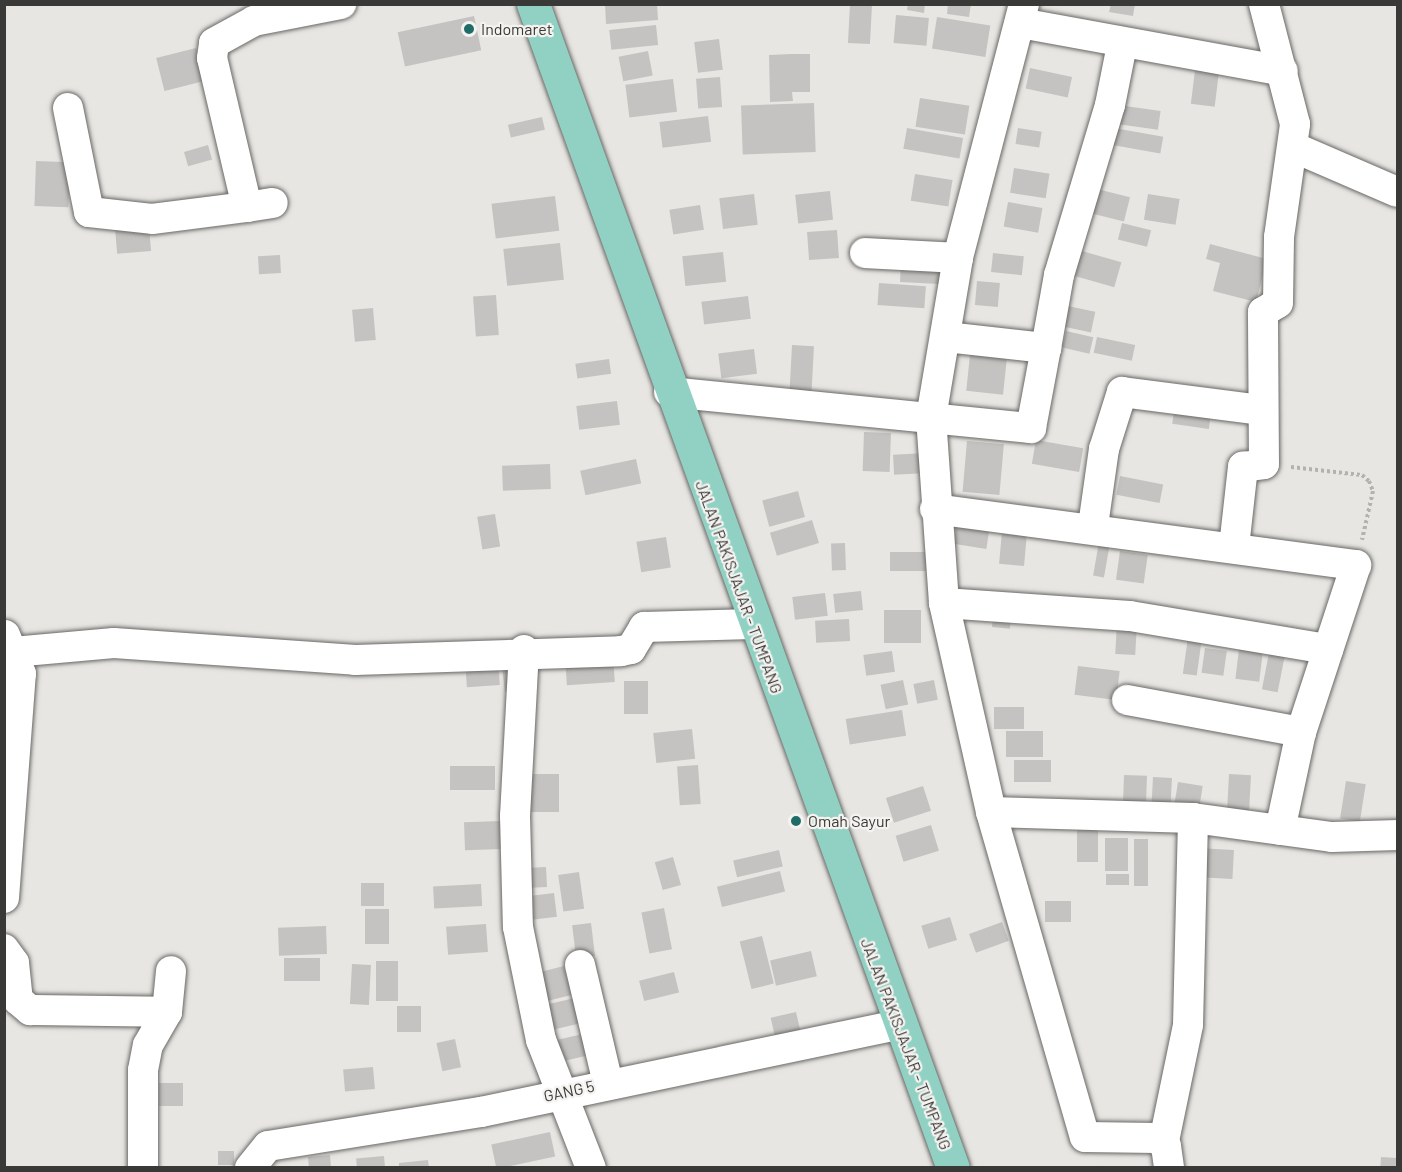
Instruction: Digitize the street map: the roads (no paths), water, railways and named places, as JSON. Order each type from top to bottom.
[{"type":"main road","name":"JALAN PAKISJAJAR - TUMPANG","points":[[532,4],[669,393],[898,1025],[953,1167]]},
{"type":"street","points":[[68,108],[89,212],[152,219],[260,205],[212,58],[214,43],[254,21],[341,4]]},
{"type":"street","points":[[1234,547],[1243,467],[1264,464],[1262,410],[1270,308],[1295,124],[1264,4]]},
{"type":"street","points":[[1193,818],[1188,1024],[1166,1154],[1085,1137],[991,812],[944,603],[935,508],[931,417],[958,258],[1022,14],[1122,45],[1283,71]]},
{"type":"street","points":[[669,393],[1034,427],[1059,275],[1110,105],[1122,45]]},
{"type":"street","points":[[1293,147],[1397,192]]},
{"type":"street","points":[[865,253],[958,258]]},
{"type":"street","points":[[946,337],[1046,348]]},
{"type":"street","points":[[1093,526],[1104,449],[1122,392],[1262,410]]},
{"type":"street","points":[[935,508],[1093,526],[1356,564],[1301,732],[1280,830]]},
{"type":"street","points":[[944,603],[1130,616],[1328,649]]},
{"type":"street","points":[[4,898],[21,705],[21,674],[9,642],[114,643],[355,660],[524,650],[621,651],[635,645],[644,627],[753,624]]},
{"type":"street","points":[[524,650],[515,816],[518,927],[526,988],[560,1093],[591,1167]]},
{"type":"street","points":[[1127,700],[1301,732]]},
{"type":"street","points":[[991,812],[1193,818],[1332,837],[1398,835]]},
{"type":"street","points":[[4,949],[14,963],[18,1000],[30,1010],[167,1012]]},
{"type":"street","points":[[580,965],[608,1083]]},
{"type":"street","points":[[142,1167],[143,1070],[148,1045],[167,1012],[171,971]]},
{"type":"street","name":"GANG 5","points":[[250,1167],[268,1146],[481,1112],[560,1093],[898,1025]]},
{"type":"place","name":"Indomaret","points":[[469,29]]},
{"type":"place","name":"Omah Sayur","points":[[796,821]]}]
